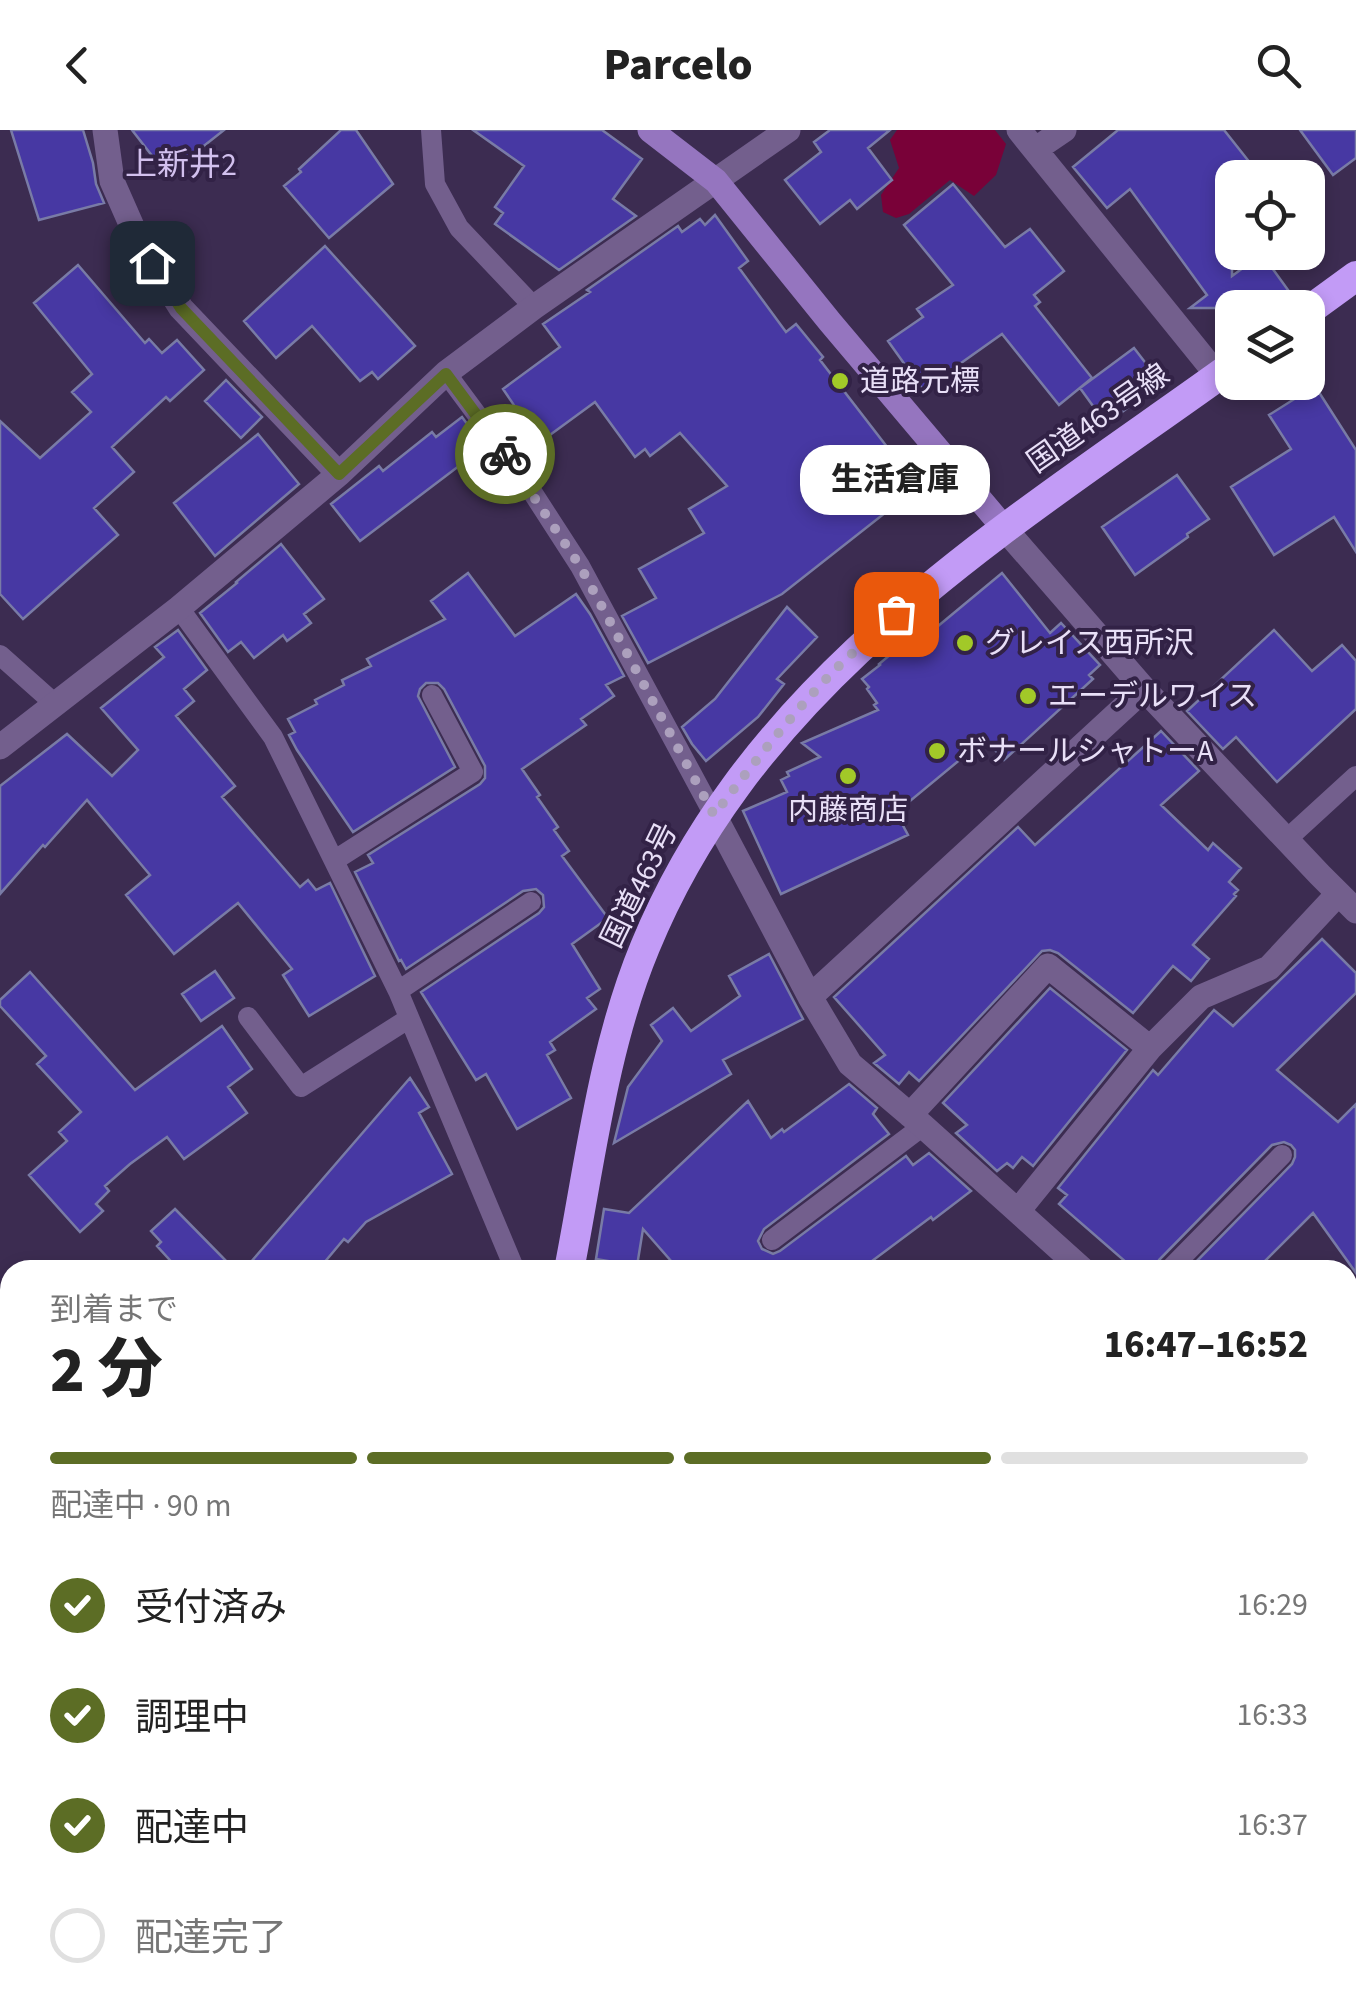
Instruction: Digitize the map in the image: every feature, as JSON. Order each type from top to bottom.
[{"type":"highway","points":[[1325,299],[1356,276]]},
{"type":"highway","name":"国道463号線","points":[[1004,528],[1215,378]]},
{"type":"highway","name":"国道463号","points":[[571,1260],[618,1022],[670,890],[714,815],[777,733],[830,674],[896,614],[1004,528]]},
{"type":"street","points":[[105,130],[112,181],[138,240],[181,308],[339,474]]},
{"type":"street","points":[[650,130],[716,182],[830,322],[1144,689],[1347,903],[1270,968],[1201,997],[1150,1048],[1018,1211]]},
{"type":"street","points":[[0,747],[179,608],[339,474],[446,374],[534,307],[788,130]]},
{"type":"street","points":[[1064,130],[1027,140],[1215,359]]},
{"type":"street","points":[[810,997],[1144,689]]},
{"type":"street","points":[[714,815],[850,1064],[1072,1260]]},
{"type":"street","points":[[917,1120],[1048,966],[1150,1048]]},
{"type":"lane","points":[[432,130],[436,184],[458,228],[534,307]]},
{"type":"lane","points":[[446,374],[518,470],[580,566],[714,815]]},
{"type":"lane","points":[[179,608],[273,737],[398,991],[510,1260]]},
{"type":"lane","points":[[0,655],[56,704]]},
{"type":"lane","points":[[335,860],[472,772],[432,695]]},
{"type":"lane","points":[[1286,840],[1356,776]]},
{"type":"lane","points":[[398,991],[531,902]]},
{"type":"lane","points":[[248,1017],[300,1087],[408,1018]]},
{"type":"lane","points":[[772,1240],[917,1120]]},
{"type":"lane","points":[[1179,1260],[1282,1155]]},
{"type":"shaded area","points":[[897,130],[995,130],[1006,144],[996,175],[974,196],[950,180],[909,214],[896,218],[883,212],[881,195],[899,168],[890,140]]},
{"type":"building","points":[[11,130],[83,130],[104,203],[39,220]]},
{"type":"building","points":[[132,130],[224,130],[167,175]]},
{"type":"building","points":[[341,130],[356,130],[393,184],[329,238],[284,186]]},
{"type":"building","points":[[473,130],[602,130],[642,159],[613,199],[636,216],[559,270],[495,224],[503,213],[495,207],[524,166]]},
{"type":"building","points":[[830,130],[890,130],[868,148],[892,180],[857,209],[850,200],[820,224],[785,180],[821,152],[814,142]]},
{"type":"building","points":[[1118,130],[1224,130],[1248,160],[1215,160],[1215,270],[1232,270],[1232,276],[1240,270],[1274,270],[1288,290],[1215,290],[1215,308],[1190,308],[1207,295],[1130,189],[1107,208],[1073,167]]},
{"type":"building","points":[[1300,130],[1356,130],[1356,158],[1333,175]]},
{"type":"building","points":[[953,184],[1005,247],[1030,229],[1064,271],[1034,295],[1040,302],[1035,306],[1092,378],[1059,405],[1002,334],[923,390],[888,341],[923,317],[917,309],[953,285],[904,225]]},
{"type":"building","points":[[715,215],[748,261],[739,268],[786,332],[796,324],[918,487],[782,594],[648,663],[622,616],[656,598],[639,569],[704,533],[689,509],[727,486],[680,433],[650,456],[645,449],[635,457],[595,402],[528,451],[510,426],[522,417],[503,389],[560,347],[543,324],[678,226],[682,232],[700,219],[705,225]]},
{"type":"building","points":[[325,246],[415,346],[378,379],[372,372],[360,381],[312,326],[276,358],[244,321]]},
{"type":"building","points":[[78,265],[145,343],[149,339],[162,353],[177,340],[204,370],[170,401],[166,397],[112,447],[134,472],[94,508],[118,535],[23,619],[0,594],[0,421],[40,458],[91,412],[72,392],[92,374],[34,303]]},
{"type":"building","points":[[1134,348],[1161,383],[1106,424],[1080,388]]},
{"type":"building","points":[[226,380],[262,417],[241,438],[205,401]]},
{"type":"building","points":[[1293,400],[1324,400],[1356,450],[1356,552],[1334,517],[1274,555],[1231,487],[1291,449],[1269,415]]},
{"type":"building","points":[[462,417],[484,447],[360,541],[331,504],[379,466],[383,471],[432,432],[436,437]]},
{"type":"building","points":[[258,434],[299,484],[215,556],[174,503]]},
{"type":"building","points":[[1177,475],[1209,519],[1135,575],[1102,527]]},
{"type":"building","points":[[281,544],[324,599],[304,614],[311,623],[287,641],[283,635],[254,658],[241,642],[228,652],[200,613]]},
{"type":"building","points":[[468,573],[515,636],[576,594],[624,676],[606,685],[614,696],[581,719],[586,725],[522,769],[558,827],[554,830],[569,851],[562,856],[608,918],[572,944],[600,989],[587,998],[596,1009],[550,1042],[555,1050],[547,1055],[571,1098],[517,1129],[486,1074],[476,1080],[421,992],[539,913],[544,907],[543,895],[536,889],[523,891],[406,969],[355,872],[373,863],[368,855],[485,778],[485,766],[444,689],[438,683],[426,683],[418,696],[455,767],[353,832],[289,735],[295,732],[288,719],[344,685],[342,680],[371,666],[367,659],[445,619],[431,601]]},
{"type":"building","points":[[1002,573],[1050,633],[1061,623],[1100,665],[1089,675],[1093,679],[1004,760],[985,739],[899,810],[908,835],[781,894],[743,811],[787,792],[781,780],[789,776],[787,772],[820,757],[802,743],[878,710],[862,679],[908,640],[914,646]]},
{"type":"building","points":[[787,607],[817,637],[777,679],[784,684],[758,717],[706,761],[682,727],[715,699]]},
{"type":"building","points":[[178,630],[207,670],[184,689],[194,701],[176,716],[235,786],[222,797],[300,887],[308,880],[316,890],[330,883],[375,976],[309,1016],[283,975],[292,969],[238,903],[174,954],[126,895],[150,875],[87,800],[0,894],[0,786],[67,734],[112,776],[138,750],[101,708],[164,657],[155,647]]},
{"type":"building","points":[[1274,630],[1312,671],[1342,645],[1356,661],[1356,709],[1277,782],[1236,737],[1223,749],[1187,711]]},
{"type":"building","points":[[1161,731],[1199,771],[1161,805],[1208,850],[1213,843],[1241,868],[1229,882],[1238,890],[1236,896],[1193,945],[1209,959],[1191,981],[1173,966],[1133,1013],[1058,953],[1042,951],[919,1081],[909,1072],[899,1084],[874,1063],[885,1055],[834,997],[1018,827],[1035,845]]},
{"type":"building","points":[[1322,939],[1356,973],[1356,993],[1277,1070],[1338,1122],[1356,1104],[1356,1260],[1347,1260],[1313,1213],[1266,1260],[1198,1260],[1292,1164],[1295,1150],[1284,1142],[1272,1145],[1159,1260],[1123,1260],[1059,1204],[1067,1195],[1058,1188],[1153,1070],[1158,1075],[1214,1010],[1233,1026]]},
{"type":"building","points":[[769,954],[803,1019],[723,1060],[731,1074],[614,1143],[628,1087],[662,1041],[651,1025],[673,1008],[691,1031],[740,996],[729,976]]},
{"type":"building","points":[[215,971],[234,998],[201,1021],[182,994]]},
{"type":"building","points":[[30,972],[135,1090],[222,1026],[252,1069],[228,1087],[247,1113],[184,1159],[167,1137],[105,1186],[109,1191],[96,1204],[103,1211],[80,1232],[29,1175],[67,1141],[59,1132],[81,1112],[37,1064],[46,1056],[0,1006],[0,1000]]},
{"type":"building","points":[[1050,988],[1127,1050],[1033,1166],[1022,1157],[1013,1168],[1007,1163],[997,1171],[956,1133],[967,1125],[943,1103]]},
{"type":"building","points":[[410,1078],[429,1107],[419,1113],[452,1174],[366,1222],[326,1260],[253,1260]]},
{"type":"building","points":[[849,1084],[877,1108],[873,1114],[889,1134],[764,1229],[758,1241],[762,1249],[773,1254],[906,1156],[913,1165],[929,1153],[971,1191],[873,1260],[670,1260],[643,1229],[638,1260],[596,1259],[604,1209],[629,1213],[748,1101],[771,1138],[782,1129],[784,1132]]},
{"type":"building","points":[[175,1209],[225,1260],[170,1260],[157,1246],[161,1242],[151,1231]]},
{"type":"way so far","points":[[505,454],[580,566],[714,815],[777,733],[830,674],[896,614]]},
{"type":"place","name":"道路元標","points":[[840,381]]},
{"type":"place","name":"生活倉庫","points":[[896,614]]},
{"type":"place","name":"グレイス西所沢","points":[[965,643]]},
{"type":"place","name":"エーデルワイス","points":[[1028,696]]},
{"type":"place","name":"ボナールシャトーA","points":[[937,751]]},
{"type":"place","name":"内藤商店","points":[[848,776]]},
{"type":"district","name":"上新井2","points":[[181,164]]},
{"type":"route","points":[[152,263],[181,308],[339,474],[446,374],[505,454]]}]
